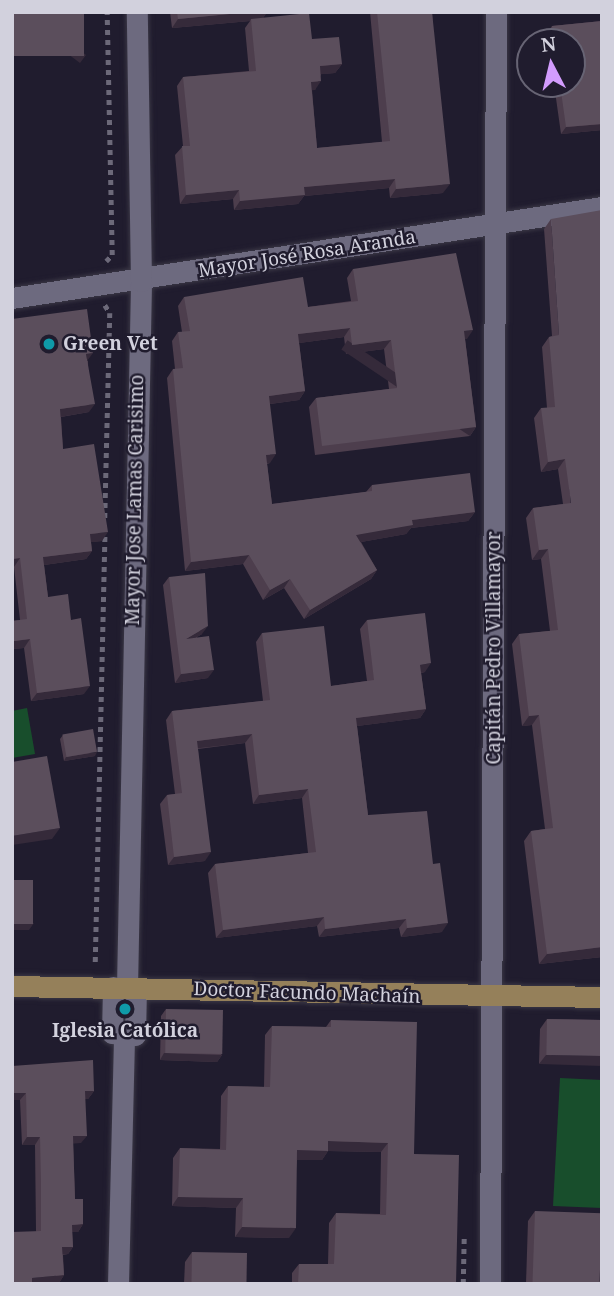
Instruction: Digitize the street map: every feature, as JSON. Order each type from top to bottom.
[{"type":"main road","name":"Doctor Facundo Machaín","points":[[12,986],[492,998],[602,997]]},
{"type":"street","name":"Mayor Jose Lamas Carisimo","points":[[118,1284],[124,1034],[135,1035],[126,987],[141,281],[137,12]]},
{"type":"street","name":"Capitán Pedro Villamayor","points":[[490,1284],[496,12]]},
{"type":"street","name":"Mayor José Rosa Aranda","points":[[12,298],[141,281],[602,207]]},
{"type":"path","points":[[105,268],[112,255],[107,12]]},
{"type":"path","name":"Mayor Jose Lamas Carisimo","points":[[95,962],[112,312],[105,304]]},
{"type":"green space","points":[[27,708],[35,754],[12,758],[12,711]]},
{"type":"green space","points":[[560,1078],[602,1080],[602,1208],[553,1206]]},
{"type":"building","points":[[12,12],[84,12],[84,56],[12,56]]},
{"type":"building","points":[[177,12],[250,12],[178,19]]},
{"type":"building","points":[[377,12],[432,12],[450,184],[396,189],[395,179],[304,187],[305,195],[240,201],[239,190],[186,195],[182,146],[190,146],[183,77],[256,71],[251,19],[309,13],[312,39],[339,37],[342,64],[320,66],[321,81],[311,82],[317,148],[390,141]]},
{"type":"building","points":[[602,21],[602,124],[566,127],[562,98],[586,98],[586,28],[552,26]]},
{"type":"building","points":[[602,210],[602,947],[547,954],[531,831],[553,828],[539,715],[529,716],[519,634],[558,630],[548,549],[539,550],[533,508],[571,503],[565,459],[548,462],[541,408],[555,407],[549,337],[559,335],[551,219]]},
{"type":"building","points":[[456,253],[473,330],[464,331],[476,427],[322,446],[316,398],[397,388],[391,340],[352,345],[350,328],[298,334],[305,391],[269,396],[276,454],[266,455],[272,504],[372,491],[372,485],[470,473],[475,512],[412,520],[413,525],[356,535],[377,570],[310,610],[290,579],[270,590],[249,555],[191,562],[173,369],[183,368],[178,332],[190,331],[184,297],[303,277],[308,307],[358,301],[353,269]]},
{"type":"building","points":[[87,309],[93,353],[86,354],[95,404],[60,409],[63,449],[94,444],[108,532],[90,534],[92,551],[43,557],[48,597],[68,594],[71,620],[81,618],[90,686],[37,693],[30,639],[14,641],[12,624],[12,621],[27,619],[20,558],[12,559],[12,319]]},
{"type":"building","points":[[205,573],[208,626],[186,639],[209,636],[214,670],[181,674],[169,577]]},
{"type":"building","points":[[425,613],[431,663],[420,665],[426,709],[356,718],[368,815],[427,811],[433,864],[440,863],[448,923],[407,928],[406,919],[325,929],[324,917],[223,930],[215,864],[316,852],[308,789],[259,795],[252,734],[197,741],[211,852],[174,857],[167,795],[182,793],[172,711],[270,700],[262,633],[324,626],[331,686],[374,680],[367,620]]},
{"type":"building","points":[[93,729],[97,752],[66,757],[62,734]]},
{"type":"building","points":[[47,756],[60,828],[12,836],[12,762]]},
{"type":"building","points":[[12,880],[33,880],[33,924],[12,924]]},
{"type":"building","points":[[166,1009],[223,1010],[222,1054],[165,1053]]},
{"type":"building","points":[[547,1019],[602,1020],[601,1056],[546,1055]]},
{"type":"building","points":[[331,1020],[417,1022],[414,1154],[459,1155],[456,1284],[298,1284],[299,1264],[334,1264],[336,1213],[386,1215],[388,1143],[328,1141],[328,1151],[297,1150],[296,1228],[242,1227],[243,1198],[178,1197],[180,1148],[226,1150],[228,1086],[270,1087],[272,1026],[331,1027]]},
{"type":"building","points":[[93,1060],[94,1091],[85,1091],[87,1136],[73,1136],[75,1199],[83,1199],[83,1224],[72,1225],[73,1247],[62,1247],[64,1275],[32,1278],[32,1284],[12,1284],[12,1232],[41,1231],[41,1183],[40,1137],[27,1137],[26,1093],[12,1093],[12,1066]]},
{"type":"building","points":[[535,1211],[602,1213],[599,1284],[532,1284]]},
{"type":"building","points":[[192,1252],[247,1253],[246,1284],[191,1284]]},
{"type":"place","name":"Green Vet","points":[[49,344]]},
{"type":"place","name":"Iglesia Católica","points":[[125,1009]]}]
